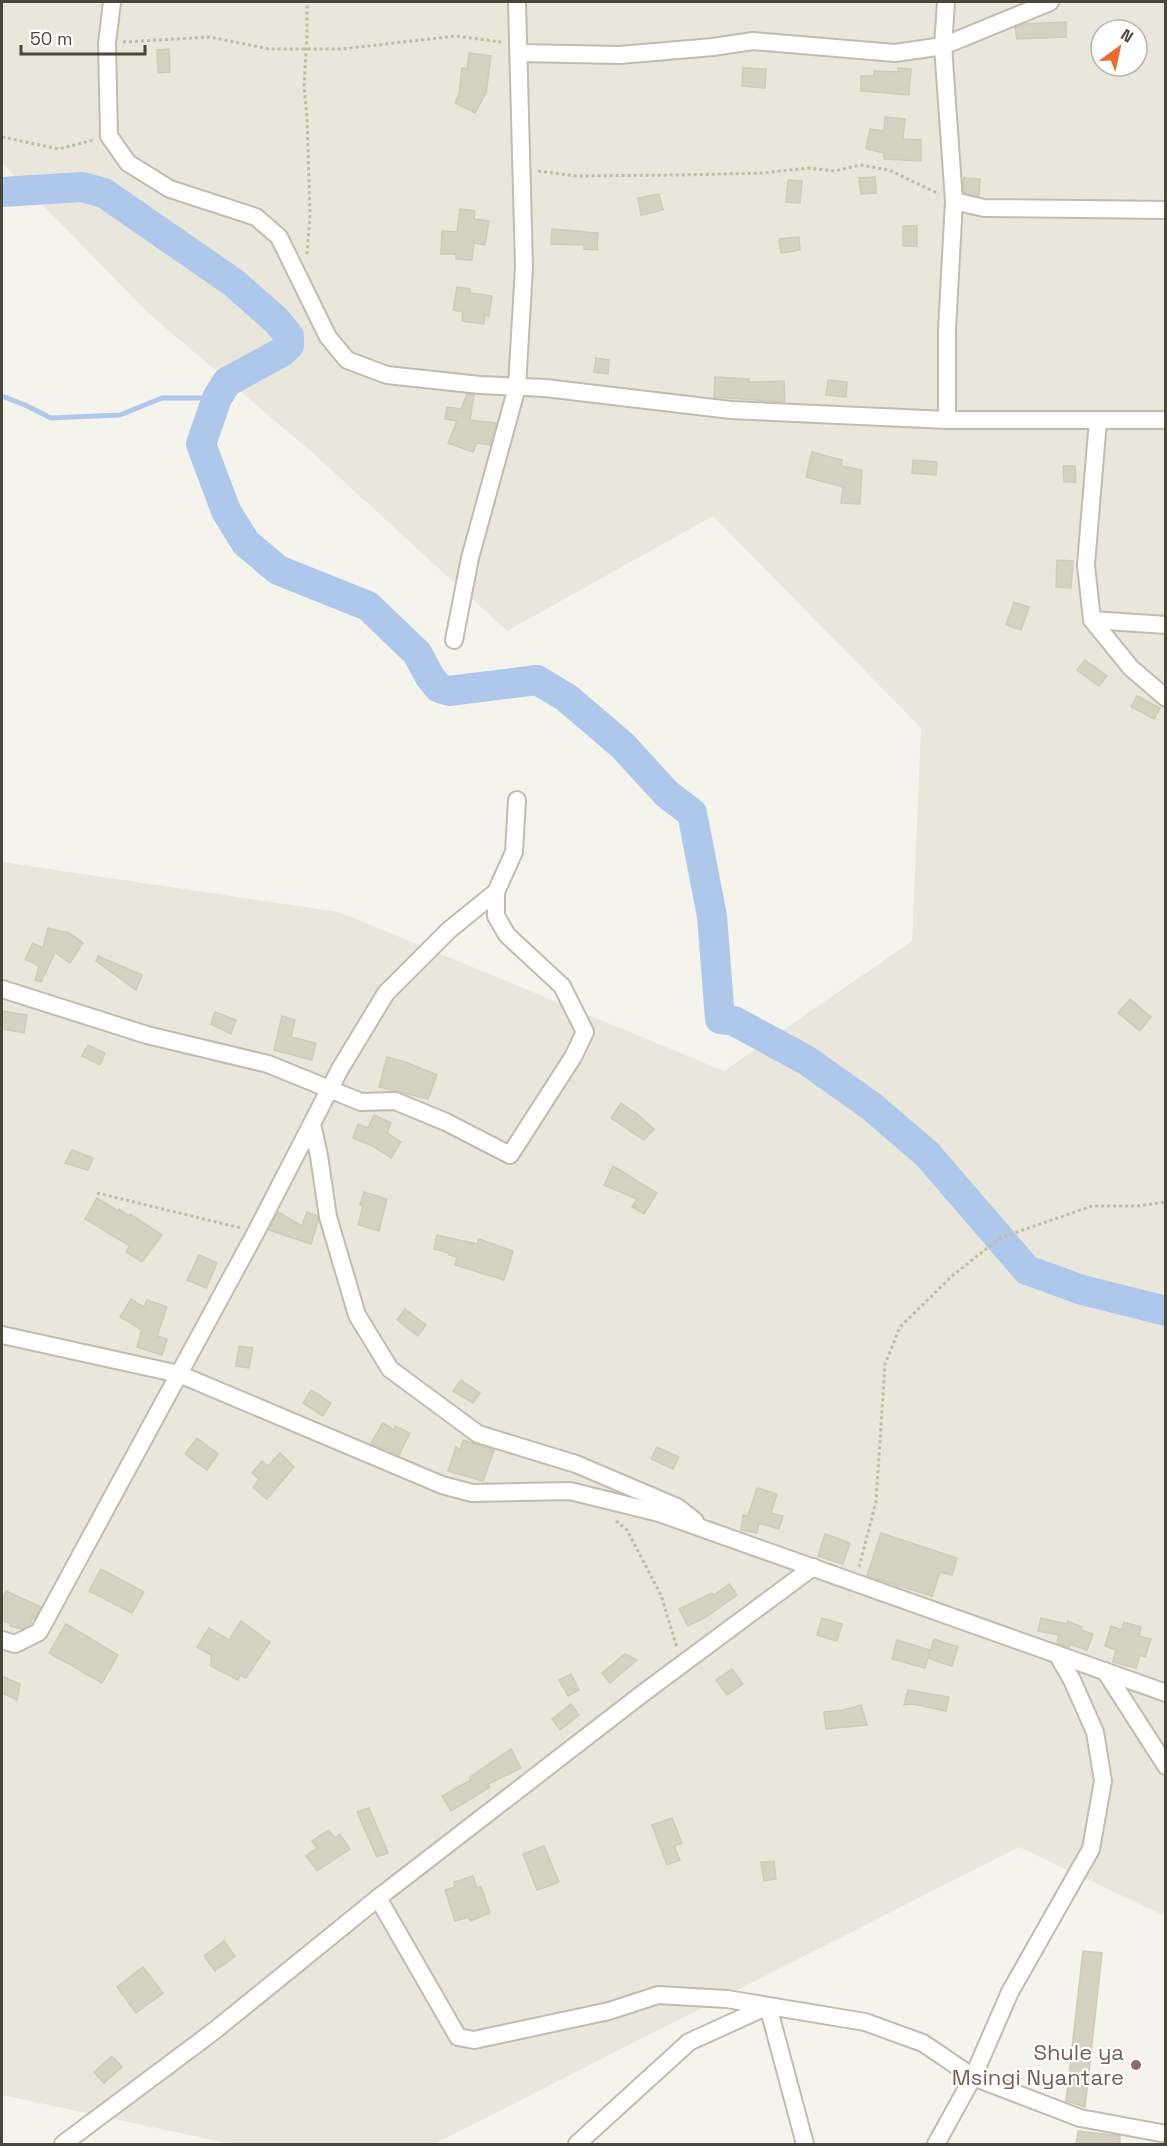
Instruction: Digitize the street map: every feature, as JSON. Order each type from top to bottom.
[{"type":"street","points":[[112,2],[107,43],[109,136],[128,163],[170,189],[256,217],[279,237],[328,337],[347,360],[387,375],[480,385],[545,388],[731,410],[947,420],[1166,420]]},
{"type":"street","points":[[454,640],[470,558],[517,387],[524,267],[517,2]]},
{"type":"street","points":[[946,2],[943,46],[954,201],[947,330],[947,420]]},
{"type":"street","points":[[519,48],[620,55],[753,41],[895,53],[943,46],[1050,2]]},
{"type":"street","points":[[954,201],[984,208],[1166,210]]},
{"type":"street","points":[[1098,420],[1086,565],[1092,620],[1131,668],[1166,698]]},
{"type":"street","points":[[1092,620],[1166,625]]},
{"type":"street","points":[[2,989],[147,1035],[268,1064],[361,1102],[395,1101],[446,1122],[510,1155],[573,1056],[585,1032],[562,986],[507,935],[496,916],[496,892],[514,852],[517,800]]},
{"type":"street","points":[[2,1640],[15,1644],[39,1632],[256,1232],[340,1069],[386,993],[449,930],[496,892]]},
{"type":"street","points":[[312,1124],[328,1217],[357,1315],[390,1369],[478,1434],[576,1464],[676,1506],[706,1530]]},
{"type":"street","points":[[2,1335],[179,1374],[442,1485],[472,1493],[570,1491],[659,1513],[1166,1693]]},
{"type":"street","points":[[63,2145],[214,2031],[378,1898],[682,1664],[813,1568]]},
{"type":"street","points":[[936,2145],[973,2077],[1010,1992],[1091,1850],[1103,1781],[1095,1732],[1072,1680],[1057,1654]]},
{"type":"street","points":[[1105,1671],[1166,1766]]},
{"type":"street","points":[[378,1898],[458,2037],[474,2040],[609,2011],[658,1995],[727,1999],[865,2022],[923,2043],[973,2077],[1080,2118],[1166,2134]]},
{"type":"street","points":[[577,2145],[690,2042],[768,2006]]},
{"type":"street","points":[[768,2006],[805,2145]]},
{"type":"path","points":[[306,257],[310,216],[304,86],[307,2]]},
{"type":"path","points":[[107,43],[210,37],[269,49],[342,50],[456,36],[519,48]]},
{"type":"path","points":[[2,137],[59,149],[109,136]]},
{"type":"path","points":[[521,168],[576,176],[763,173],[808,168],[835,171],[860,165],[889,170],[954,201]]},
{"type":"path","points":[[98,1193],[256,1232]]},
{"type":"path","points":[[855,1583],[876,1502],[885,1364],[900,1327],[952,1276],[1000,1238],[1092,1206],[1137,1206],[1166,1202]]},
{"type":"path","points":[[611,1516],[627,1530],[661,1595],[682,1664]]},
{"type":"shaded area","points":[[2,2],[1165,2],[1165,1916],[1019,1847],[434,2144],[232,2144],[2,2095],[2,862],[339,912],[724,1071],[912,941],[921,728],[713,516],[507,631],[315,455],[147,312],[2,163]]},
{"type":"building","points":[[1066,22],[1066,37],[1017,39],[1015,28],[1024,24]]},
{"type":"building","points":[[169,49],[170,72],[158,73],[157,50]]},
{"type":"building","points":[[469,53],[491,56],[486,93],[475,113],[455,103],[459,94],[462,68],[467,69]]},
{"type":"building","points":[[743,68],[766,69],[765,88],[742,86]]},
{"type":"building","points":[[898,68],[911,69],[909,95],[861,91],[861,76],[874,76],[874,71],[898,72]]},
{"type":"building","points":[[885,117],[905,119],[903,139],[921,140],[921,161],[884,159],[884,153],[866,149],[870,129],[884,131]]},
{"type":"building","points":[[875,177],[876,193],[861,194],[859,178]]},
{"type":"building","points":[[963,178],[980,179],[979,196],[964,193]]},
{"type":"building","points":[[788,180],[802,181],[800,203],[786,202]]},
{"type":"building","points":[[659,194],[663,210],[641,215],[638,198]]},
{"type":"building","points":[[460,209],[475,211],[474,219],[489,221],[485,245],[474,243],[472,260],[456,259],[456,254],[441,254],[442,231],[457,232]]},
{"type":"building","points":[[903,226],[917,226],[917,246],[903,246]]},
{"type":"building","points":[[552,229],[598,233],[597,250],[584,249],[584,245],[551,244]]},
{"type":"building","points":[[799,237],[800,250],[781,253],[779,239]]},
{"type":"building","points":[[457,287],[470,289],[470,293],[492,296],[489,316],[485,315],[484,324],[462,321],[463,312],[453,310]]},
{"type":"building","points":[[596,358],[609,360],[608,374],[594,372]]},
{"type":"building","points":[[715,377],[749,379],[749,382],[784,381],[785,402],[714,397]]},
{"type":"building","points":[[828,380],[847,382],[846,397],[826,395]]},
{"type":"building","points":[[467,394],[474,395],[470,420],[496,423],[490,445],[477,443],[473,452],[448,443],[457,421],[445,419],[447,407],[461,409]]},
{"type":"building","points":[[812,452],[842,460],[841,466],[862,470],[860,504],[841,503],[843,487],[806,477]]},
{"type":"building","points":[[913,460],[937,462],[936,475],[912,473]]},
{"type":"building","points":[[1063,466],[1075,466],[1076,482],[1064,482]]},
{"type":"building","points":[[1057,560],[1073,561],[1071,588],[1056,587]]},
{"type":"building","points":[[1014,602],[1029,607],[1021,630],[1006,625]]},
{"type":"building","points":[[1085,660],[1107,676],[1099,686],[1077,670]]},
{"type":"building","points":[[1137,696],[1160,708],[1154,719],[1131,707]]},
{"type":"building","points":[[48,928],[69,933],[83,943],[70,963],[55,953],[41,982],[35,980],[39,966],[25,959],[33,943],[43,948]]},
{"type":"building","points":[[98,956],[142,975],[136,990],[96,961]]},
{"type":"building","points":[[1130,999],[1151,1017],[1140,1031],[1118,1013]]},
{"type":"building","points":[[3,1011],[27,1015],[24,1033],[2,1029]]},
{"type":"building","points":[[215,1012],[236,1020],[231,1034],[211,1024]]},
{"type":"building","points":[[282,1016],[295,1020],[291,1037],[316,1043],[312,1060],[274,1050]]},
{"type":"building","points":[[88,1045],[105,1053],[100,1065],[82,1056]]},
{"type":"building","points":[[387,1057],[437,1075],[428,1099],[379,1087]]},
{"type":"building","points":[[621,1103],[654,1129],[644,1140],[611,1118]]},
{"type":"building","points":[[374,1115],[391,1123],[387,1133],[401,1142],[391,1158],[373,1146],[353,1138],[358,1124],[368,1128]]},
{"type":"building","points":[[72,1150],[93,1158],[88,1170],[65,1163]]},
{"type":"building","points":[[613,1166],[657,1193],[644,1214],[632,1207],[637,1199],[604,1185]]},
{"type":"building","points":[[364,1192],[387,1199],[379,1231],[358,1225]]},
{"type":"building","points":[[97,1198],[118,1211],[119,1209],[129,1216],[130,1214],[162,1235],[142,1262],[126,1252],[130,1246],[85,1219]]},
{"type":"building","points":[[278,1212],[302,1226],[307,1212],[317,1216],[318,1221],[311,1244],[269,1230]]},
{"type":"building","points":[[437,1235],[477,1244],[479,1239],[513,1251],[504,1280],[455,1265],[457,1257],[434,1249]]},
{"type":"building","points":[[199,1255],[217,1263],[206,1288],[187,1280]]},
{"type":"building","points":[[131,1299],[144,1307],[147,1300],[167,1307],[157,1336],[167,1339],[162,1355],[137,1347],[142,1330],[120,1317]]},
{"type":"building","points":[[405,1309],[426,1325],[418,1336],[397,1320]]},
{"type":"building","points":[[239,1346],[253,1348],[249,1368],[236,1366]]},
{"type":"building","points":[[461,1380],[480,1393],[473,1403],[453,1391]]},
{"type":"building","points":[[311,1390],[331,1403],[323,1416],[303,1403]]},
{"type":"building","points":[[383,1423],[394,1430],[395,1426],[410,1433],[399,1455],[371,1443]]},
{"type":"building","points":[[197,1438],[218,1454],[207,1470],[185,1454]]},
{"type":"building","points":[[463,1440],[494,1450],[483,1481],[448,1471],[456,1447],[460,1450]]},
{"type":"building","points":[[657,1447],[679,1457],[673,1469],[651,1459]]},
{"type":"building","points":[[280,1453],[294,1467],[267,1499],[253,1488],[259,1479],[252,1473],[262,1461],[268,1466]]},
{"type":"building","points":[[757,1488],[777,1494],[771,1513],[783,1516],[779,1529],[759,1523],[757,1533],[741,1530],[743,1515],[748,1516]]},
{"type":"building","points":[[881,1533],[957,1558],[952,1575],[940,1572],[932,1596],[867,1576]]},
{"type":"building","points":[[825,1534],[850,1543],[843,1564],[818,1556]]},
{"type":"building","points":[[101,1569],[144,1592],[132,1613],[89,1591]]},
{"type":"building","points":[[729,1584],[737,1595],[706,1617],[688,1626],[679,1609],[712,1593],[714,1595]]},
{"type":"building","points":[[6,1591],[41,1607],[34,1619],[32,1618],[31,1624],[22,1629],[10,1626],[11,1624],[2,1620],[2,1602]]},
{"type":"building","points":[[822,1618],[842,1624],[837,1641],[817,1635]]},
{"type":"building","points":[[1041,1618],[1067,1624],[1068,1621],[1082,1627],[1081,1630],[1093,1634],[1087,1650],[1070,1644],[1069,1647],[1057,1643],[1059,1635],[1038,1631]]},
{"type":"building","points":[[241,1621],[270,1642],[246,1678],[240,1675],[238,1680],[211,1666],[211,1655],[197,1647],[209,1628],[229,1640]]},
{"type":"building","points":[[1124,1622],[1141,1627],[1139,1636],[1151,1639],[1145,1657],[1140,1655],[1136,1668],[1113,1662],[1116,1650],[1105,1646],[1111,1626],[1122,1630]]},
{"type":"building","points":[[66,1624],[118,1655],[102,1683],[49,1653]]},
{"type":"building","points":[[934,1639],[958,1647],[952,1666],[928,1658],[925,1668],[892,1659],[897,1640],[930,1650],[929,1655]]},
{"type":"building","points":[[625,1654],[637,1660],[610,1683],[602,1673]]},
{"type":"building","points":[[732,1669],[743,1684],[727,1695],[716,1680]]},
{"type":"building","points":[[571,1674],[579,1690],[568,1696],[559,1680]]},
{"type":"building","points":[[2,1676],[20,1684],[17,1700],[2,1693]]},
{"type":"building","points":[[908,1690],[949,1697],[946,1711],[913,1704],[904,1705]]},
{"type":"building","points":[[571,1704],[579,1715],[560,1730],[552,1719]]},
{"type":"building","points":[[861,1705],[867,1725],[826,1729],[824,1712]]},
{"type":"building","points":[[511,1749],[521,1768],[488,1784],[490,1787],[451,1811],[442,1796],[471,1780],[470,1777]]},
{"type":"building","points":[[369,1808],[388,1853],[377,1857],[357,1812]]},
{"type":"building","points":[[672,1818],[682,1843],[674,1846],[680,1860],[667,1865],[652,1825]]},
{"type":"building","points":[[329,1830],[335,1838],[340,1834],[350,1849],[317,1871],[306,1856],[317,1848],[312,1841]]},
{"type":"building","points":[[544,1846],[559,1882],[537,1890],[523,1854]]},
{"type":"building","points":[[774,1861],[776,1879],[764,1881],[761,1862]]},
{"type":"building","points":[[473,1876],[477,1888],[481,1886],[490,1913],[470,1921],[469,1917],[455,1921],[445,1890],[455,1887],[454,1882]]},
{"type":"building","points":[[224,1941],[235,1956],[215,1971],[204,1956]]},
{"type":"building","points":[[1083,1951],[1102,1953],[1085,2107],[1066,2101]]},
{"type":"building","points":[[143,1967],[163,1993],[136,2013],[117,1987]]},
{"type":"building","points":[[112,2056],[122,2067],[104,2083],[94,2072]]},
{"type":"building","points":[[1078,2131],[1120,2136],[1120,2145],[1076,2145]]},
{"type":"waterway","points":[[2,192],[82,187],[104,193],[234,283],[277,321],[289,336],[289,345],[282,352],[227,382],[217,398],[201,444],[226,511],[246,543],[278,570],[368,606],[417,653],[439,688],[449,691],[537,680],[567,698],[623,746],[667,794],[692,813],[712,916],[720,1019],[734,1021],[806,1060],[871,1106],[927,1154],[1027,1270],[1082,1290],[1166,1311]]},
{"type":"waterway","points":[[2,396],[51,418],[120,415],[162,398],[217,398]]},
{"type":"place","name":"Shule ya Msingi Nyantare","points":[[1136,2065]]}]
